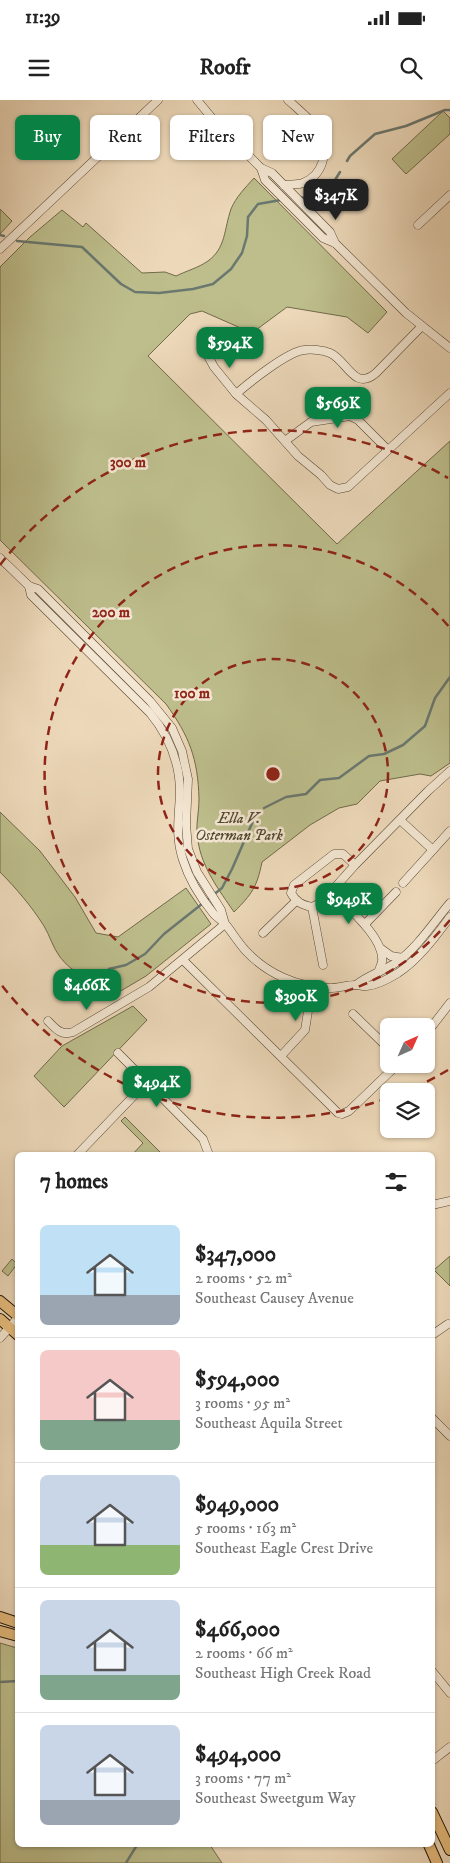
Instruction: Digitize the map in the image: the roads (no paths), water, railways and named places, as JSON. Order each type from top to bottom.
[{"type":"main road","points":[[0,1301],[15,1314]]},
{"type":"main road","points":[[0,1319],[15,1332]]},
{"type":"main road","points":[[0,1617],[15,1622]]},
{"type":"main road","points":[[0,1631],[15,1635]]},
{"type":"main road","points":[[435,1818],[450,1850]]},
{"type":"main road","points":[[430,1847],[437,1863]]},
{"type":"street","points":[[0,249],[158,100]]},
{"type":"street","points":[[197,100],[216,123],[261,168],[272,173],[314,215],[330,232],[335,243],[391,299],[450,348]]},
{"type":"street","points":[[287,188],[311,178],[322,164],[324,155],[324,144],[319,133],[312,123],[288,100]]},
{"type":"street","points":[[261,168],[265,180],[323,238],[335,243]]},
{"type":"street","points":[[418,224],[450,195]]},
{"type":"street","points":[[236,394],[281,361],[303,350],[331,353],[355,376],[368,379],[422,326]]},
{"type":"street","points":[[208,356],[214,367],[236,394],[266,420],[298,456],[322,475],[330,485],[338,489],[348,487],[450,393]]},
{"type":"street","points":[[285,441],[311,422],[350,416],[358,420],[387,450]]},
{"type":"street","points":[[0,558],[29,586],[38,589],[150,701],[172,728],[186,766],[189,793],[187,836],[192,861],[201,880],[221,910],[225,924]]},
{"type":"street","points":[[29,586],[31,595],[150,713],[166,734],[173,751],[179,779],[177,824],[183,861],[194,885],[214,915],[225,924],[245,950],[262,965],[287,979],[312,986],[343,988],[356,985],[403,958],[450,903]]},
{"type":"street","points":[[312,907],[322,902],[355,865],[450,771]]},
{"type":"street","points":[[400,820],[433,850]]},
{"type":"street","points":[[403,883],[450,831]]},
{"type":"street","points":[[312,907],[296,900],[291,893],[294,885],[330,856],[338,853],[355,865]]},
{"type":"street","points":[[332,892],[365,924],[379,946],[391,956],[403,958]]},
{"type":"street","points":[[365,924],[396,892]]},
{"type":"street","points":[[262,933],[296,900]]},
{"type":"street","points":[[312,907],[324,965]]},
{"type":"street","points":[[356,985],[366,987],[398,972],[417,957],[450,917]]},
{"type":"street","points":[[48,1021],[62,1033],[73,1032],[148,987],[184,960],[225,924]]},
{"type":"street","points":[[378,973],[382,961],[379,946]]},
{"type":"street","points":[[184,960],[338,1113],[342,1114],[349,1111],[389,1073]]},
{"type":"street","points":[[281,1056],[306,1030],[312,986]]},
{"type":"street","points":[[435,1022],[450,1003]]},
{"type":"street","points":[[353,1014],[380,1040]]},
{"type":"street","points":[[118,1053],[203,1139],[208,1152]]},
{"type":"street","points":[[80,1152],[147,1082]]},
{"type":"street","points":[[435,1204],[450,1201]]},
{"type":"street","points":[[0,1338],[15,1320]]},
{"type":"street","points":[[435,1333],[448,1324]]},
{"type":"street","points":[[435,1421],[450,1436]]},
{"type":"street","points":[[435,1675],[450,1693]]},
{"type":"street","points":[[435,1759],[450,1747]]},
{"type":"waterway","points":[[347,161],[350,156],[375,134],[406,126],[445,110],[450,110]]},
{"type":"waterway","points":[[299,198],[320,195],[332,185],[340,172]]},
{"type":"waterway","points":[[17,241],[82,247],[121,284],[135,292],[159,293],[193,289],[213,284],[231,269],[242,253],[247,236],[248,217],[258,204],[281,200]]},
{"type":"waterway","points":[[0,235],[4,236]]},
{"type":"waterway","points":[[264,808],[286,797],[306,794],[320,780],[339,778],[369,756],[384,754],[403,745],[425,726],[435,698],[450,677]]},
{"type":"waterway","points":[[109,969],[126,965],[145,954],[164,934],[222,888],[253,821]]},
{"type":"waterway","points":[[0,1682],[15,1681]]},
{"type":"waterway","points":[[126,1863],[136,1847]]},
{"type":"park label","name":"Ella V. Osterman Park","points":[[239,826]]}]
